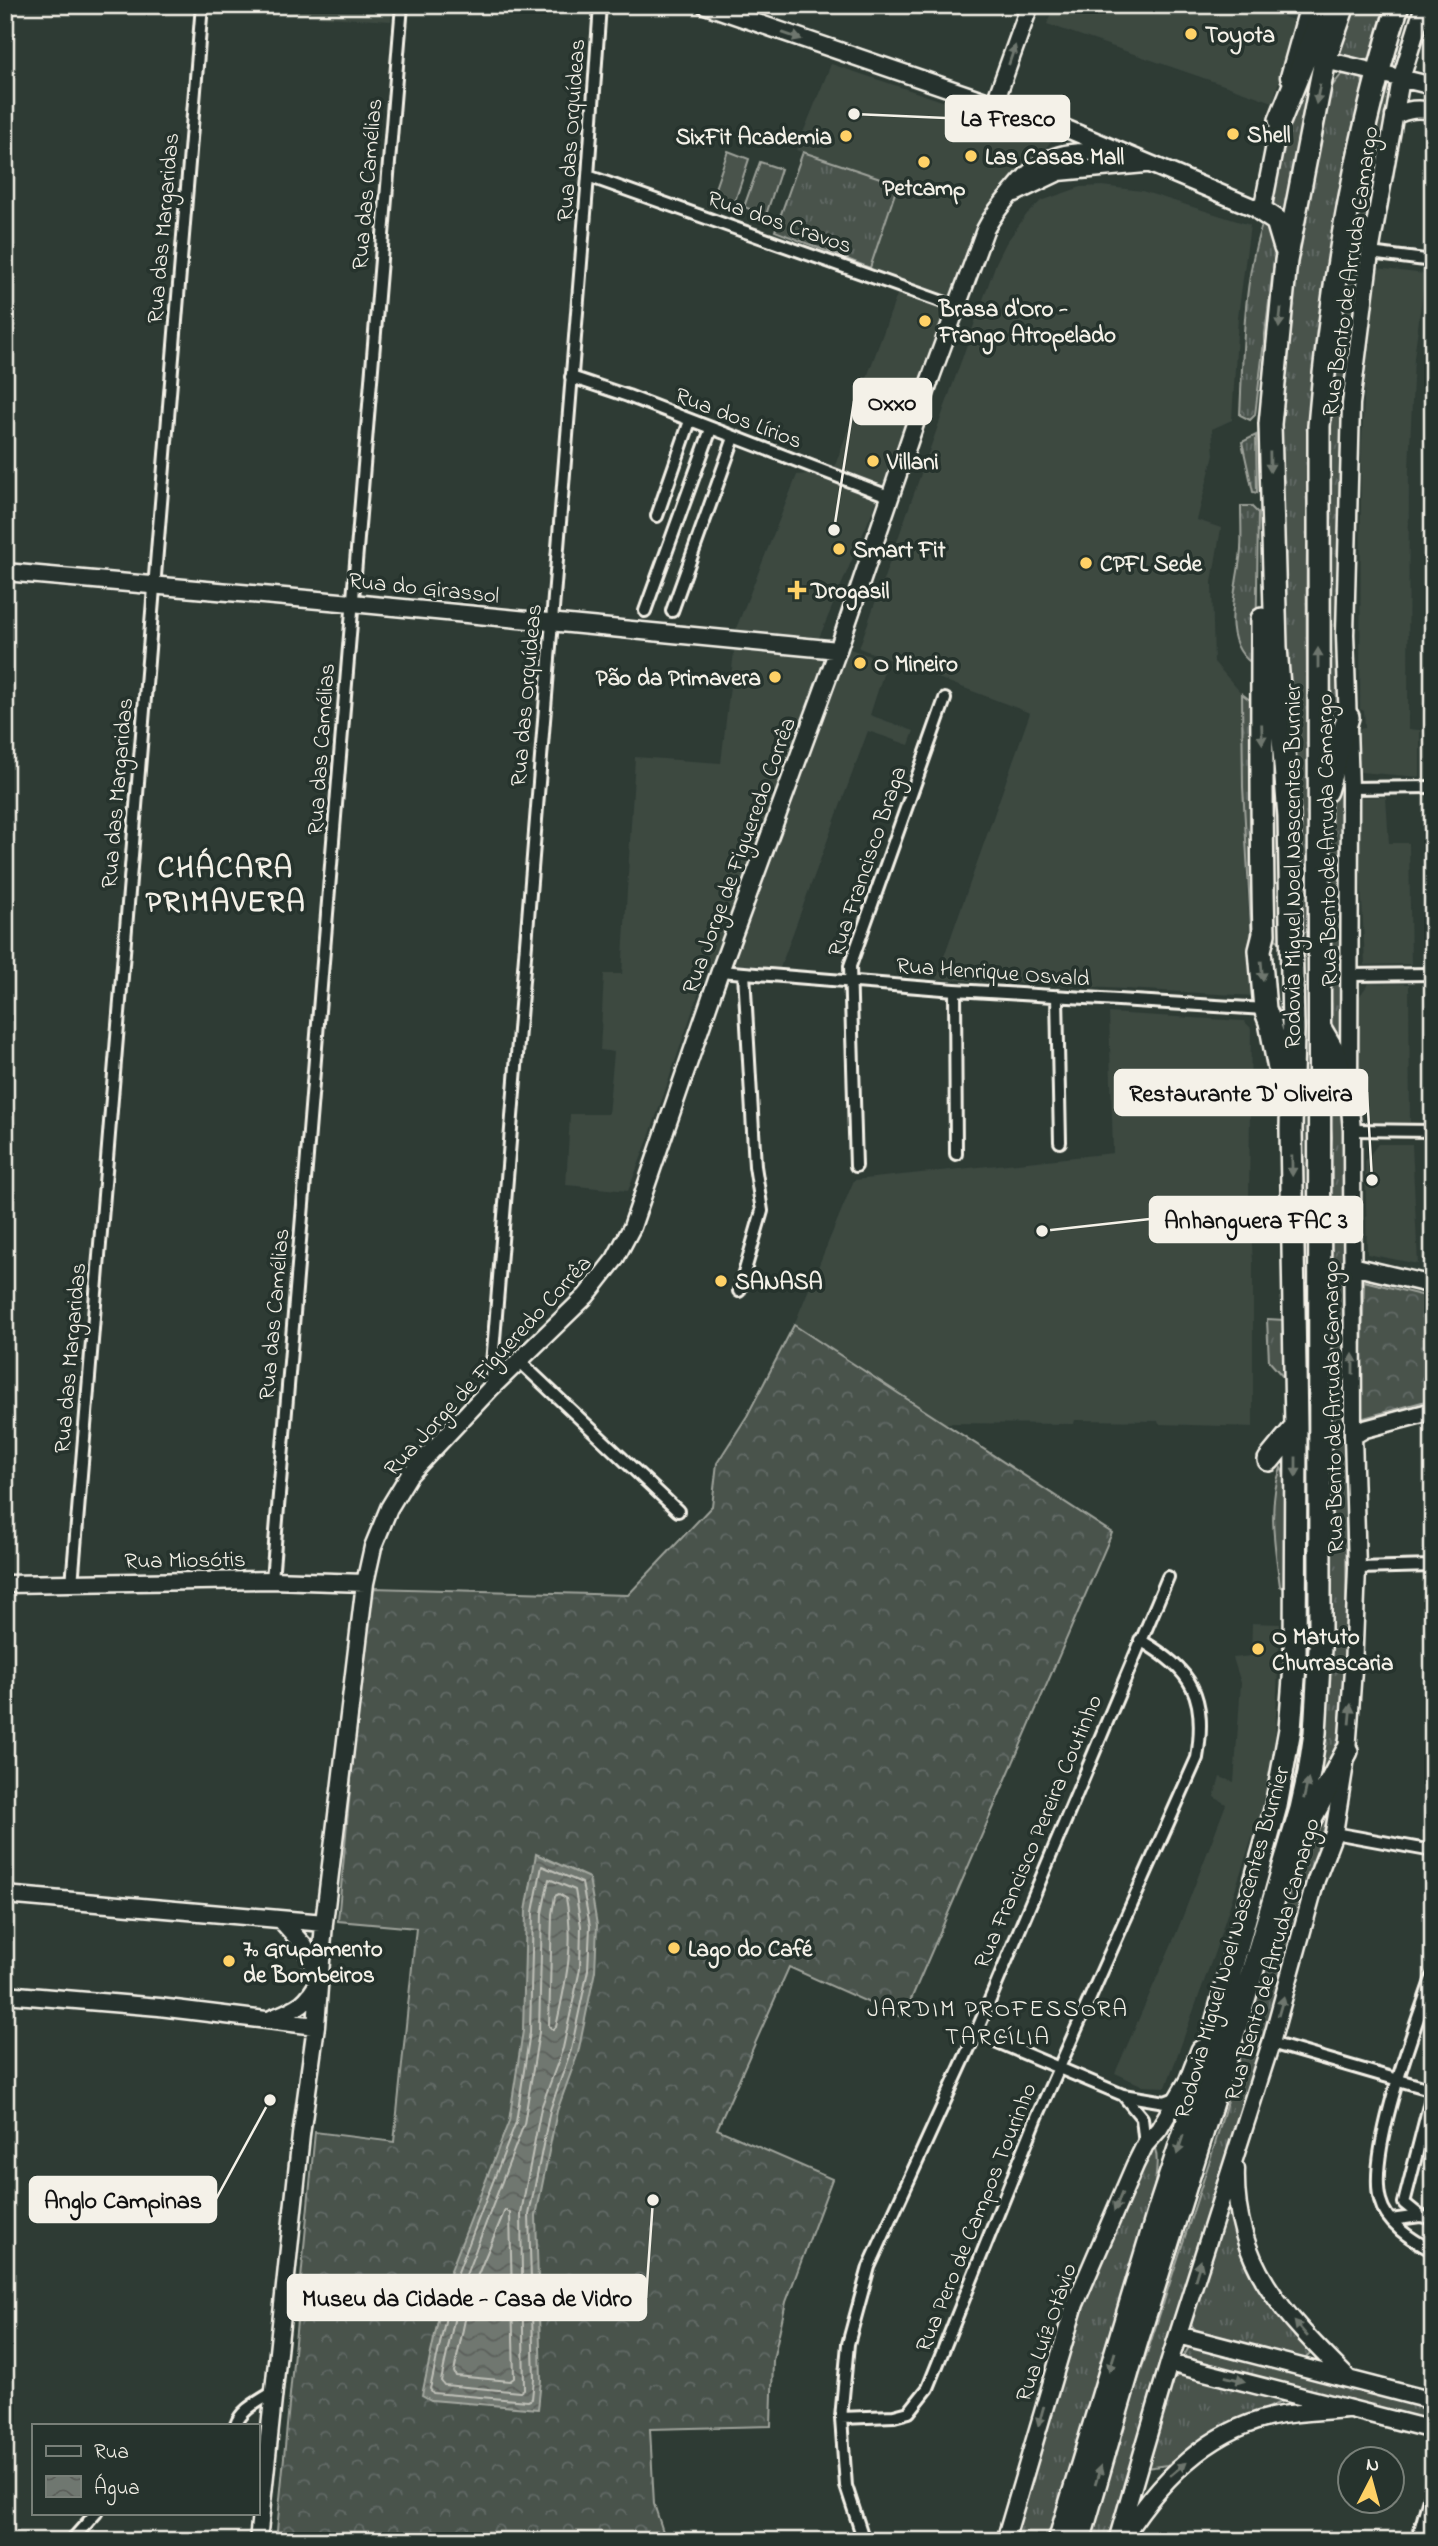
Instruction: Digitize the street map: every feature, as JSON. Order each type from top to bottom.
[{"type":"highway","points":[[1280,120],[1326,5]]},
{"type":"highway","name":"Rodovia Miguel Noel Nascentes Burnier","points":[[1059,2541],[1159,2209],[1194,2103],[1276,1806],[1290,1729],[1295,1666],[1296,1427],[1291,1129],[1293,1029],[1289,817],[1276,647],[1270,424],[1286,261],[1325,60],[1345,5]]},
{"type":"highway","name":"Rodovia Miguel Noel Nascentes Burnier","points":[[1079,2541],[1136,2344],[1235,2029],[1310,1773],[1318,1701],[1320,1648],[1319,426],[1326,343],[1344,220],[1377,73],[1396,5]]},
{"type":"highway","points":[[1262,211],[1277,220],[1282,232],[1286,261]]},
{"type":"highway","points":[[1270,499],[1261,507],[1260,689],[1264,934],[1260,950],[1265,1009],[1270,1022],[1291,1129]]},
{"type":"highway","points":[[1321,810],[1348,717]]},
{"type":"highway","points":[[1264,934],[1269,943],[1281,950],[1290,951],[1312,938],[1319,922]]},
{"type":"highway","points":[[1319,1026],[1333,1050],[1349,1097]]},
{"type":"highway","points":[[1269,1460],[1296,1427]]},
{"type":"highway","points":[[1284,1864],[1311,1822],[1328,1783],[1347,1751]]},
{"type":"street","name":"Rua das Margaridas","points":[[72,1584],[202,5]]},
{"type":"street","name":"Rua das Camélias","points":[[272,1580],[402,5]]},
{"type":"street","name":"Rua das Orquídeas","points":[[490,1389],[600,5]]},
{"type":"street","points":[[705,5],[1067,129],[1262,211],[1280,120],[1309,5]]},
{"type":"street","points":[[994,104],[1030,5]]},
{"type":"street","name":"Rua Bento de Arruda Camargo","points":[[1119,2541],[1169,2363],[1271,2043],[1317,1881],[1334,1833],[1347,1751],[1357,1568],[1353,1436],[1352,1130],[1349,1097],[1350,788],[1345,634],[1350,429],[1370,253],[1401,79],[1424,5]]},
{"type":"street","points":[[1325,60],[1433,86]]},
{"type":"street","points":[[1394,116],[1405,110],[1419,108],[1433,111]]},
{"type":"street","points":[[1067,129],[1073,170]]},
{"type":"street","name":"Rua Jorge de Figueredo Corrêa","points":[[258,2541],[261,2475],[316,2025],[324,1923],[365,1583],[373,1547],[389,1508],[409,1475],[518,1360],[586,1296],[615,1259],[632,1227],[720,971],[838,650],[957,307],[985,230],[996,209],[1035,165],[1043,160],[1070,153],[1117,151]]},
{"type":"street","name":"Rua Jorge de Figueredo Corrêa","points":[[1007,198],[1038,181],[1073,170],[1149,163]]},
{"type":"street","name":"Rua dos Cravos","points":[[588,176],[957,307]]},
{"type":"street","points":[[1227,195],[1251,195],[1267,183]]},
{"type":"street","points":[[1370,253],[1433,261]]},
{"type":"street","name":"Rua dos Lírios","points":[[571,377],[891,497]]},
{"type":"street","points":[[657,516],[690,421]]},
{"type":"street","points":[[645,611],[710,429]]},
{"type":"street","points":[[672,611],[734,438]]},
{"type":"street","name":"Rua do Girassol","points":[[5,572],[838,650]]},
{"type":"street","name":"Rua Francisco Braga","points":[[856,1167],[850,966],[945,699]]},
{"type":"street","points":[[1350,788],[1433,787]]},
{"type":"street","name":"Rua Henrique Osvald","points":[[720,971],[955,990],[1265,1009]]},
{"type":"street","points":[[739,1291],[762,1205],[755,1166],[744,973]]},
{"type":"street","points":[[1350,975],[1433,974]]},
{"type":"street","points":[[955,990],[956,1154]]},
{"type":"street","points":[[1058,996],[1060,1142]]},
{"type":"street","points":[[1352,1130],[1433,1131]]},
{"type":"street","points":[[1352,1266],[1433,1285]]},
{"type":"street","points":[[518,1360],[678,1511]]},
{"type":"street","points":[[1353,1436],[1365,1429],[1433,1411]]},
{"type":"street","points":[[1357,1568],[1433,1566]]},
{"type":"street","name":"Rua Francisco Pereira Coutinho","points":[[864,2541],[846,2486],[841,2418],[848,2344],[869,2267],[976,2033],[1168,1577]]},
{"type":"street","name":"Rua Miosótis","points":[[5,1584],[272,1580],[365,1583]]},
{"type":"street","name":"Rua Pero de Campos Tourinho","points":[[841,2418],[894,2416],[909,2412],[928,2388],[1037,2117],[1197,1758],[1201,1735],[1199,1714],[1188,1678],[1175,1663],[1140,1640]]},
{"type":"street","points":[[1334,1833],[1433,1851]]},
{"type":"street","points":[[5,1895],[324,1923]]},
{"type":"street","points":[[271,2019],[302,2005],[311,1997],[320,1979],[304,1946],[281,1920]]},
{"type":"street","points":[[1433,1975],[1386,2123],[1376,2172],[1380,2201],[1391,2220],[1414,2241],[1433,2251]]},
{"type":"street","name":"Rua Luíz Otávio","points":[[1005,2541],[1075,2304],[1125,2186],[1145,2145],[1160,2129],[1195,2064],[1209,2020],[1225,1989]]},
{"type":"street","points":[[5,1994],[316,2025]]},
{"type":"street","points":[[976,2033],[1123,2095],[1165,2102],[1178,2097]]},
{"type":"street","points":[[1271,2043],[1433,2090],[1404,2203],[1420,2216]]},
{"type":"street","points":[[1123,2095],[1142,2118],[1145,2145]]},
{"type":"street","points":[[1237,2152],[1235,2198],[1241,2231],[1252,2260],[1271,2292],[1291,2317],[1348,2378]]},
{"type":"street","points":[[1391,2220],[1420,2216],[1433,2219]]},
{"type":"street","points":[[1178,2335],[1433,2401]]},
{"type":"street","points":[[1169,2363],[1433,2430]]},
{"type":"street","points":[[237,2421],[273,2392]]},
{"type":"street","points":[[1119,2541],[1141,2509],[1170,2475],[1199,2451],[1239,2428],[1279,2415],[1346,2409]]},
{"type":"street","points":[[1417,2541],[1433,2484]]},
{"type":"street","points":[[71,2541],[95,2514]]},
{"type":"shaded area","points":[[208,5],[392,5],[391,21],[207,10]]},
{"type":"shaded area","name":"Toyota","points":[[1054,5],[1250,5],[1296,21],[1273,102],[1047,24]]},
{"type":"shaded area","points":[[831,64],[1054,138],[1036,159],[1001,191],[986,213],[881,491],[819,638],[887,662],[870,715],[914,731],[909,745],[868,731],[780,968],[712,961],[628,1191],[566,1185],[570,1114],[608,1114],[614,1052],[600,1050],[604,974],[622,974],[635,757],[721,763],[737,626],[797,475],[833,471],[902,281],[870,268],[898,184],[796,150]]},
{"type":"shaded area","points":[[1102,186],[1142,191],[1250,225],[1238,317],[1232,420],[1212,429],[1214,454],[1197,520],[1221,528],[1212,582],[1214,662],[1242,694],[1247,893],[1255,996],[936,979],[1030,713],[859,648],[996,263],[1006,243],[1027,214],[1041,201],[1081,187]]},
{"type":"shaded area","points":[[1377,268],[1425,274],[1414,358],[1409,469],[1408,729],[1420,730],[1420,777],[1359,772],[1358,729],[1365,728],[1364,711],[1360,709],[1361,461],[1365,375]]},
{"type":"shaded area","points":[[1357,797],[1386,797],[1389,843],[1409,843],[1411,964],[1365,965]]},
{"type":"shaded area","points":[[1369,983],[1409,984],[1410,1122],[1370,1123],[1356,1101],[1356,1001]]},
{"type":"shaded area","points":[[1109,1013],[1244,1021],[1251,1028],[1249,1200],[1253,1261],[1253,1427],[1159,1424],[1158,1421],[1075,1420],[1074,1424],[944,1423],[794,1325],[854,1180],[1113,1153]]},
{"type":"shaded area","points":[[1378,1144],[1412,1144],[1418,1264],[1367,1254],[1365,1161]]},
{"type":"shaded area","points":[[1252,1623],[1280,1624],[1275,1737],[1267,1792],[1215,1951],[1166,2087],[1143,2086],[1115,2073],[1176,1934],[1226,1804],[1214,1797],[1220,1777],[1234,1782],[1241,1683],[1233,1658],[1251,1656]]},
{"type":"green space","points":[[1352,5],[1385,5],[1368,63],[1337,53]]},
{"type":"green space","points":[[1309,58],[1317,59],[1298,139],[1285,217],[1270,202],[1293,101]]},
{"type":"green space","points":[[1351,72],[1362,77],[1363,85],[1322,300],[1310,439],[1307,572],[1309,906],[1307,931],[1302,934],[1278,529],[1282,419],[1300,231],[1325,95],[1341,75]]},
{"type":"green space","points":[[1386,84],[1393,87],[1353,330],[1342,713],[1327,762],[1325,632],[1330,510],[1328,444],[1335,332],[1358,196]]},
{"type":"green space","points":[[728,151],[749,159],[734,204],[712,197]]},
{"type":"green space","points":[[803,152],[898,184],[870,268],[775,231]]},
{"type":"green space","points":[[760,162],[781,169],[766,215],[744,207]]},
{"type":"green space","points":[[1267,222],[1277,237],[1255,415],[1250,420],[1240,415],[1247,294],[1256,246],[1262,225]]},
{"type":"green space","points":[[1256,435],[1257,493],[1253,492],[1242,442]]},
{"type":"green space","points":[[1241,506],[1251,506],[1258,513],[1256,666],[1244,656],[1236,643],[1233,629],[1232,613],[1241,550]]},
{"type":"green space","points":[[1242,694],[1254,703],[1255,996],[1243,787]]},
{"type":"green space","points":[[1273,714],[1284,940],[1280,942],[1273,937],[1268,881]]},
{"type":"green space","points":[[1342,751],[1344,1043],[1340,1045],[1328,1026],[1328,802]]},
{"type":"green space","points":[[1310,952],[1308,1177],[1312,1355],[1312,1562],[1308,1724],[1291,1819],[1113,2378],[1292,1773],[1301,957]]},
{"type":"green space","points":[[1327,1061],[1345,1111],[1343,1207],[1347,1300],[1346,1691],[1336,1755],[1320,1786],[1315,1777],[1327,1720],[1331,1655],[1331,1368],[1335,1337],[1328,1223],[1332,1137]]},
{"type":"green space","points":[[1364,1281],[1433,1298],[1433,1399],[1360,1419]]},
{"type":"green space","points":[[1267,1319],[1284,1320],[1284,1378],[1269,1361]]},
{"type":"green space","name":"Lago do Café","points":[[794,1325],[1112,1533],[903,2018],[789,1967],[717,2129],[832,2179],[786,2302],[773,2360],[771,2426],[650,2429],[654,2504],[666,2541],[276,2541],[315,2132],[394,2142],[416,1928],[338,1921],[372,1588],[628,1595],[712,1506],[717,1463],[747,1416]]},
{"type":"green space","points":[[1281,1468],[1286,1478],[1285,1589],[1280,1586],[1273,1527],[1274,1497]]},
{"type":"green space","points":[[1329,1812],[1243,2115],[1127,2489],[1109,2541],[1086,2541],[1215,2144],[1295,1858],[1308,1833],[1323,1813]]},
{"type":"green space","points":[[1155,2148],[1157,2163],[1151,2203],[1118,2305],[1120,2316],[1052,2541],[1012,2541],[1080,2312],[1147,2151]]},
{"type":"green space","points":[[1230,2178],[1235,2234],[1245,2265],[1263,2296],[1307,2348],[1310,2354],[1306,2358],[1298,2360],[1204,2339],[1191,2325]]},
{"type":"green space","points":[[1189,2347],[1433,2406],[1433,2425],[1186,2362],[1185,2354]]},
{"type":"green space","points":[[1183,2371],[1289,2398],[1205,2438],[1167,2465],[1146,2468],[1173,2380]]},
{"type":"water","points":[[536,1854],[589,1878],[597,1925],[595,1971],[578,2053],[557,2111],[536,2216],[541,2380],[538,2409],[431,2400],[422,2395],[446,2283],[509,2121],[523,2031],[526,1911]]},
{"type":"place","name":"Toyota","points":[[1191,34]]},
{"type":"place","name":"La Fresco","points":[[854,114]]},
{"type":"place","name":"Shell","points":[[1233,134]]},
{"type":"place","name":"SixFit Academia","points":[[846,136]]},
{"type":"place","name":"Las Casas Mall","points":[[971,156]]},
{"type":"place","name":"Petcamp","points":[[924,162]]},
{"type":"place","name":"Brasa d'Oro - Frango Atropelado","points":[[925,321]]},
{"type":"place","name":"Villani","points":[[873,461]]},
{"type":"place","name":"Oxxo","points":[[834,530]]},
{"type":"place","name":"Smart Fit","points":[[839,549]]},
{"type":"place","name":"CPFL Sede","points":[[1086,563]]},
{"type":"place","name":"Drogasil","points":[[797,590]]},
{"type":"place","name":"O Mineiro","points":[[860,663]]},
{"type":"place","name":"Pão da Primavera","points":[[775,677]]},
{"type":"place","name":"Restaurante D' Oliveira","points":[[1372,1180]]},
{"type":"place","name":"Anhanguera FAC 3","points":[[1042,1231]]},
{"type":"place","name":"SANASA","points":[[721,1281]]},
{"type":"place","name":"O Matuto Churrascaria","points":[[1258,1649]]},
{"type":"place","name":"Lago do Café","points":[[674,1948]]},
{"type":"place","name":"7º Grupamento de Bombeiros","points":[[229,1961]]},
{"type":"place","name":"Anglo Campinas","points":[[270,2100]]},
{"type":"place","name":"Museu da Cidade - Casa de Vidro","points":[[653,2200]]},
{"type":"district","name":"CHÁCARA PRIMAVERA","points":[[226,884]]},
{"type":"district","name":"JARDIM PROFESSORA TARCÍLIA","points":[[998,2022]]}]
